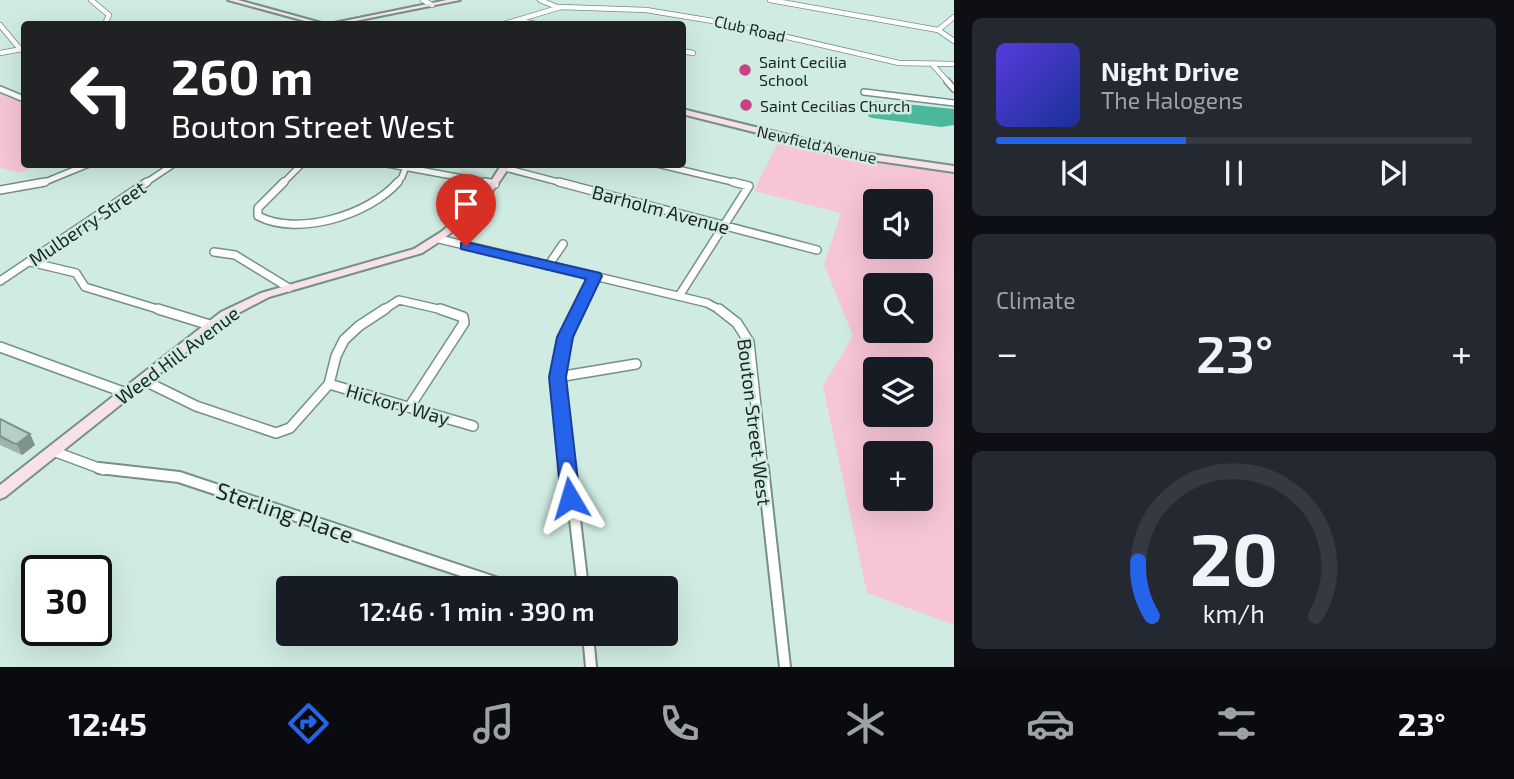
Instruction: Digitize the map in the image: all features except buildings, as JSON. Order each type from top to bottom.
[{"type":"main road","points":[[231,0],[311,21]]},
{"type":"main road","points":[[348,21],[457,0]]},
{"type":"main road","name":"Newfield Avenue","points":[[686,112],[857,155],[954,169]]},
{"type":"main road","name":"Weed Hill Avenue","points":[[0,493],[210,325],[240,306],[289,288],[393,260],[439,239],[479,204],[505,168]]},
{"type":"street","points":[[91,0],[109,15],[106,21]]},
{"type":"street","points":[[423,0],[432,5]]},
{"type":"street","points":[[540,0],[557,7]]},
{"type":"street","points":[[770,0],[909,27],[938,30],[954,41]]},
{"type":"street","name":"Club Road","points":[[516,21],[557,7],[607,5],[656,9],[881,60],[933,65],[954,64]]},
{"type":"street","points":[[938,30],[954,17]]},
{"type":"street","points":[[520,20],[524,21]]},
{"type":"street","points":[[0,25],[21,47]]},
{"type":"street","points":[[0,53],[21,48]]},
{"type":"street","points":[[686,52],[693,53]]},
{"type":"street","points":[[933,65],[954,89]]},
{"type":"street","points":[[0,89],[21,98]]},
{"type":"street","points":[[864,92],[954,103]]},
{"type":"street","points":[[0,190],[27,188],[79,168]]},
{"type":"street","name":"Mulberry Street","points":[[0,281],[168,168]]},
{"type":"street","points":[[298,168],[258,208],[258,216],[286,226],[303,225],[358,211],[387,192],[406,174],[407,168]]},
{"type":"street","points":[[417,168],[495,184]]},
{"type":"street","name":"Barholm Avenue","points":[[513,168],[817,250]]},
{"type":"street","points":[[674,168],[749,186],[679,296]]},
{"type":"street","name":"Bouton Street West","points":[[439,239],[707,303],[726,312],[741,324],[749,342],[785,667]]},
{"type":"street","points":[[548,266],[563,244]]},
{"type":"street","points":[[214,252],[235,254],[289,288]]},
{"type":"street","points":[[30,262],[73,272],[85,287],[210,325]]},
{"type":"street","points":[[581,576],[567,475],[558,377],[565,337],[595,276]]},
{"type":"street","points":[[329,384],[336,356],[344,340],[359,326],[399,300],[456,313],[463,317],[464,323],[410,406]]},
{"type":"street","points":[[0,347],[127,393]]},
{"type":"street","points":[[558,377],[636,365]]},
{"type":"street","name":"Hickory Way","points":[[143,380],[195,406],[276,433],[290,428],[329,384],[473,426]]},
{"type":"street","name":"Sterling Place","points":[[53,451],[105,470],[179,477],[228,491],[478,576]]},
{"type":"street","points":[[589,646],[591,667]]},
{"type":"shaded area","points":[[0,89],[21,98],[21,168],[31,168],[20,173],[0,168]]},
{"type":"shaded area","points":[[875,101],[954,109],[954,125],[941,127],[872,118],[868,116]]},
{"type":"shaded area","points":[[779,140],[865,161],[954,173],[954,625],[867,593],[823,386],[853,336],[824,265],[841,213],[754,191]]},
{"type":"place","name":"Saint Cecilia School","points":[[745,70]]},
{"type":"place","name":"Saint Cecilias Church","points":[[746,105]]},
{"type":"route","points":[[466,246],[595,276],[565,337],[558,377],[570,498]]}]
